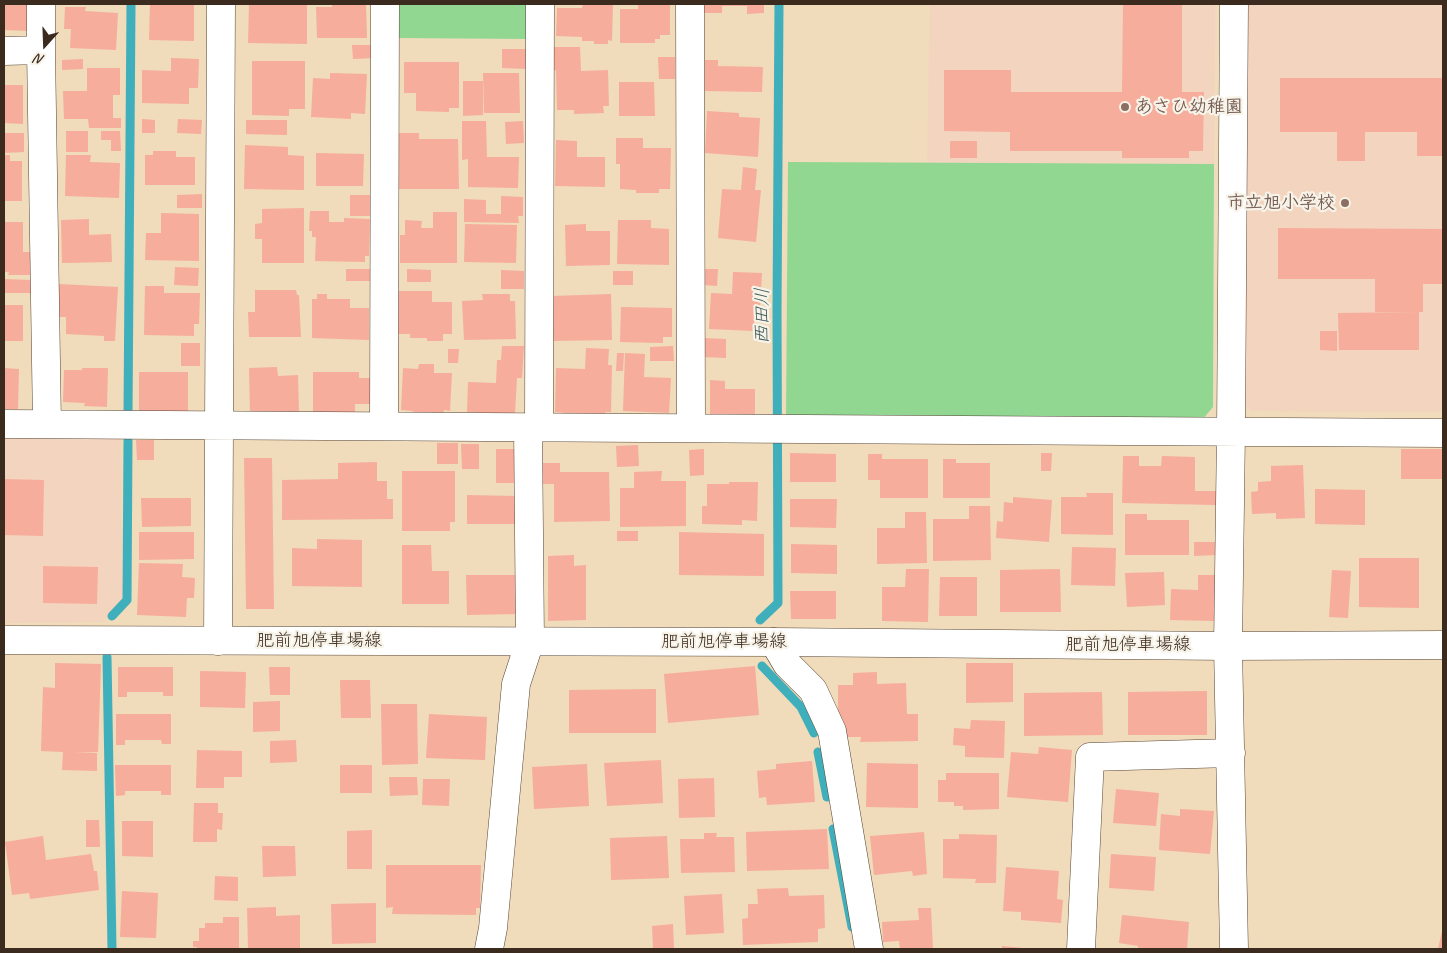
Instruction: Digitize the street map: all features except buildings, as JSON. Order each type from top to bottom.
[{"type":"street","points":[[42,4],[41,50],[47,424]]},
{"type":"street","points":[[218,641],[221,4]]},
{"type":"street","points":[[384,426],[385,4]]},
{"type":"street","points":[[488,949],[493,928],[516,684],[530,641],[540,4]]},
{"type":"street","points":[[690,4],[691,428]]},
{"type":"street","points":[[1234,4],[1228,646],[1234,949]]},
{"type":"street","points":[[4,51],[41,50]]},
{"type":"street","points":[[4,424],[1443,433]]},
{"type":"street","name":"肥前旭停車場線","points":[[4,640],[774,642],[1228,646],[1443,645]]},
{"type":"street","points":[[774,642],[787,664],[813,690],[832,731],[869,949]]},
{"type":"street","points":[[1081,949],[1090,757],[1231,753]]},
{"type":"shaded area","points":[[930,4],[1215,4],[1214,164],[927,163]]},
{"type":"shaded area","name":"市立旭小学校","points":[[1248,4],[1443,4],[1443,412],[1251,411],[1244,402]]},
{"type":"shaded area","points":[[4,437],[120,438],[123,596],[104,622],[4,623]]},
{"type":"green space","points":[[396,4],[528,4],[528,39],[396,38]]},
{"type":"green space","points":[[788,162],[1214,164],[1213,407],[1202,420],[786,418]]},
{"type":"waterway","points":[[128,413],[131,4]]},
{"type":"waterway","name":"西田川","points":[[760,620],[778,603],[779,4]]},
{"type":"waterway","points":[[112,616],[127,600],[128,441]]},
{"type":"waterway","points":[[107,657],[112,949]]},
{"type":"waterway","points":[[762,666],[801,707],[814,733]]},
{"type":"waterway","points":[[818,752],[827,797]]},
{"type":"waterway","points":[[833,829],[852,927]]},
{"type":"place","name":"あさひ幼稚園","points":[[1125,107]]},
{"type":"place","name":"市立旭小学校","points":[[1345,203]]}]
